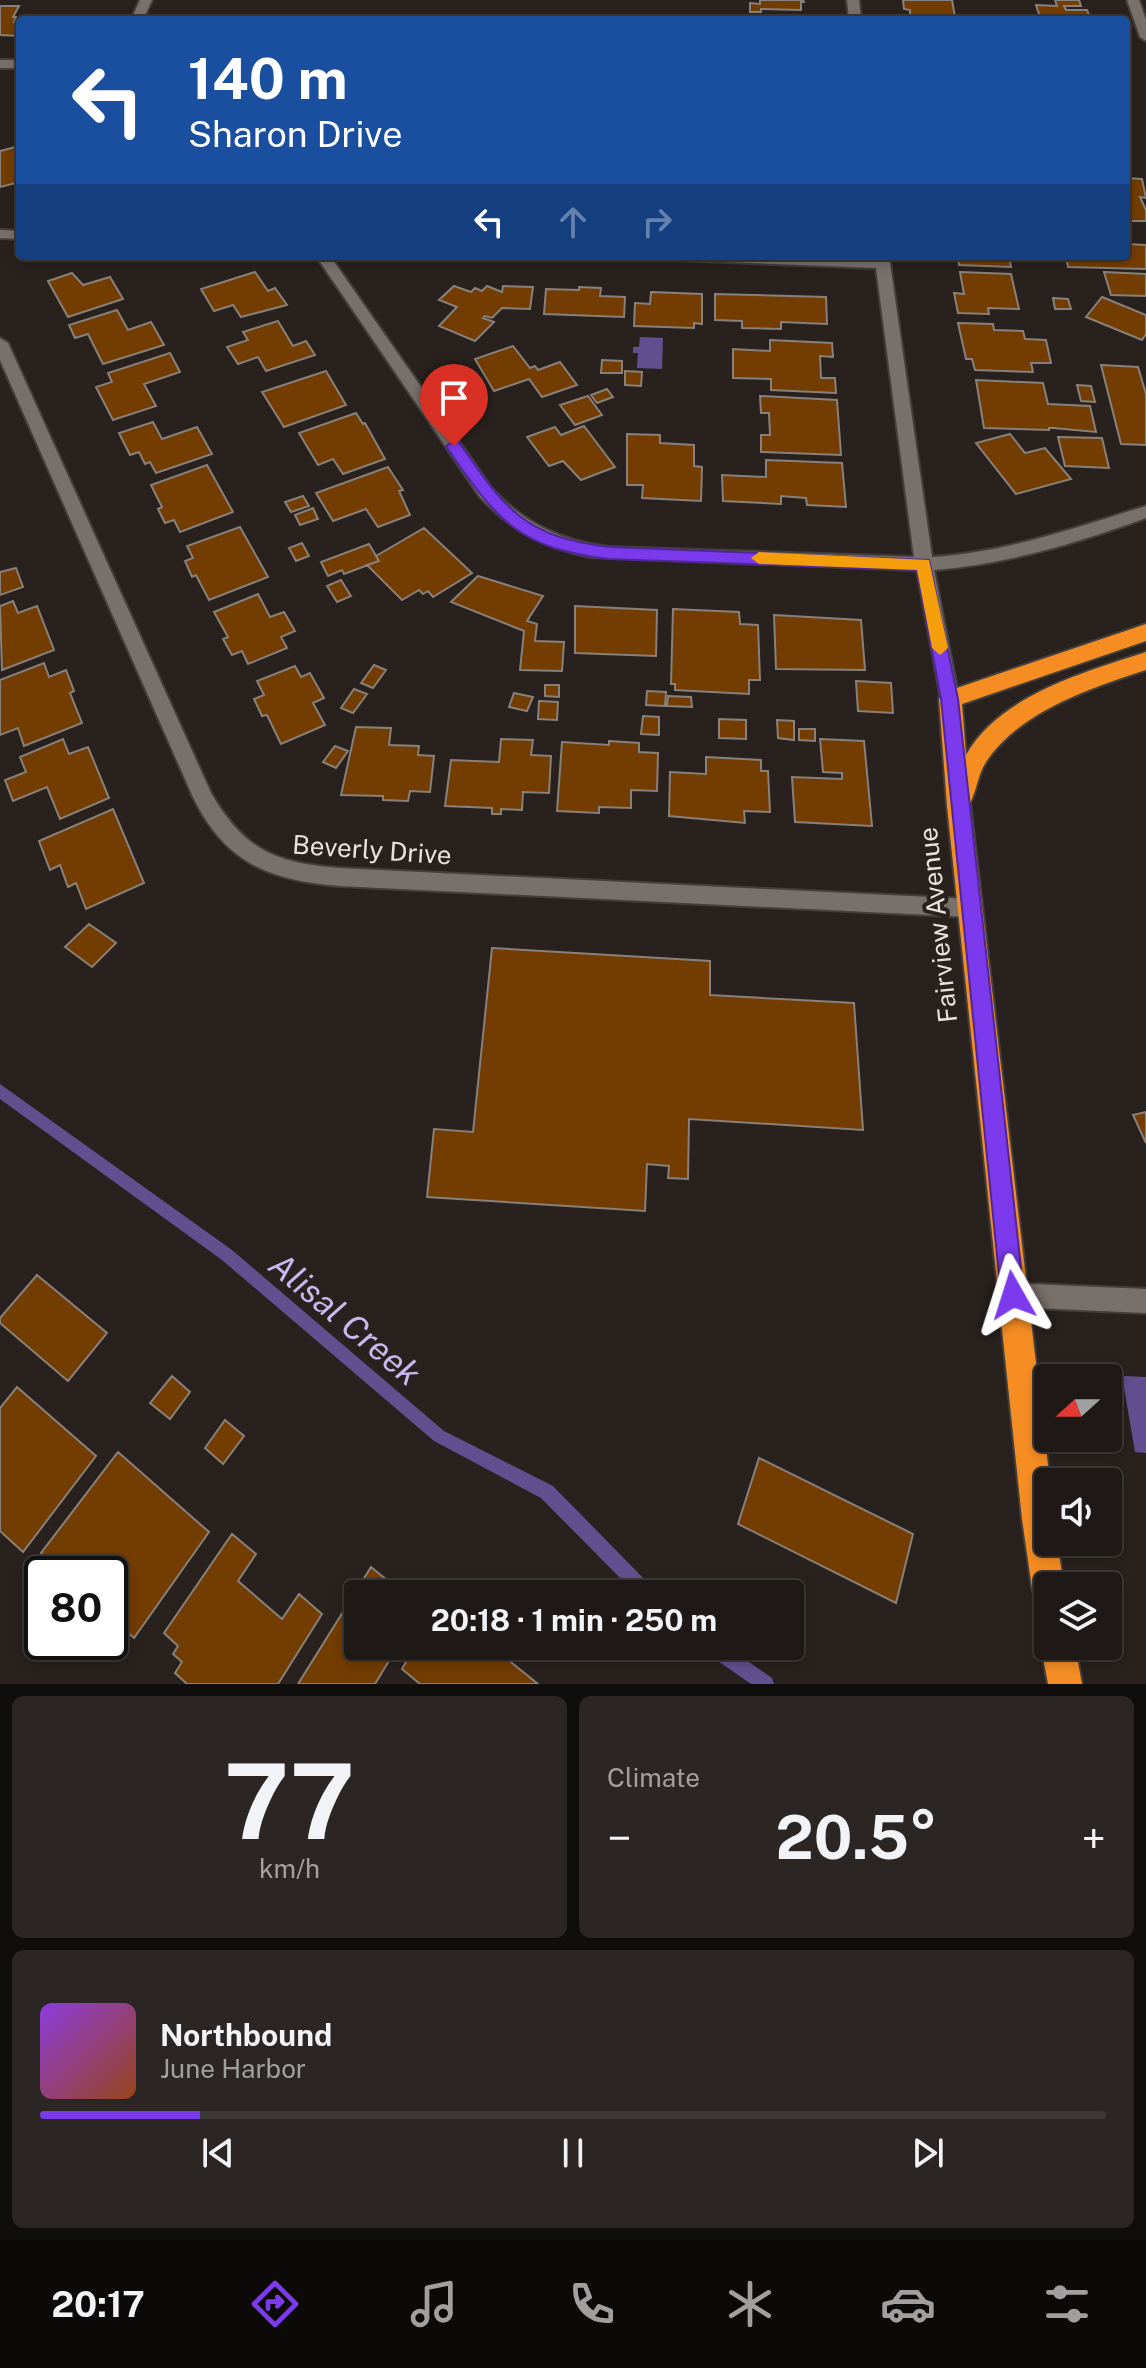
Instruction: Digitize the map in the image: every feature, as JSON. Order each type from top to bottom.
[{"type":"highway","points":[[950,699],[1146,632]]},
{"type":"highway","points":[[959,806],[978,755],[1005,728],[1030,710],[1146,661]]},
{"type":"highway","name":"Fairview Avenue","points":[[950,699],[970,908],[1046,1572]]},
{"type":"highway","points":[[1061,1660],[1065,1684]]},
{"type":"street","points":[[1133,0],[1146,37]]},
{"type":"street","points":[[326,260],[486,493],[507,516],[530,533],[569,548],[595,552],[924,564],[968,562],[1025,552],[1146,512]]},
{"type":"street","name":"Fairview Avenue","points":[[883,260],[924,564],[950,699]]},
{"type":"street","name":"Beverly Drive","points":[[0,343],[203,797],[229,837],[258,860],[272,867],[311,875],[970,908]]},
{"type":"street","points":[[1013,1295],[1146,1301]]},
{"type":"shaded area","points":[[640,337],[663,338],[662,369],[637,368],[638,353],[633,353],[633,347],[639,347]]},
{"type":"shaded area","points":[[1122,1376],[1146,1377],[1146,1453],[1135,1452]]},
{"type":"building","points":[[760,0],[804,2],[801,2],[801,10],[761,9],[761,12],[750,12],[750,3],[760,4]]},
{"type":"building","points":[[903,0],[952,0],[955,16],[910,15],[910,10],[904,9]]},
{"type":"building","points":[[1055,0],[1079,0],[1081,6],[1064,6],[1066,10],[1087,10],[1089,16],[1040,16],[1036,5],[1057,6]]},
{"type":"building","points":[[0,6],[19,6],[13,17],[16,17],[16,36],[0,35]]},
{"type":"building","points":[[16,147],[16,183],[0,187],[0,151]]},
{"type":"building","points":[[1130,178],[1142,179],[1146,198],[1140,197],[1146,210],[1146,221],[1130,221]]},
{"type":"building","points":[[1130,244],[1146,245],[1146,269],[1068,267],[1067,260],[1130,260]]},
{"type":"building","points":[[958,260],[1010,260],[1011,267],[959,265]]},
{"type":"building","points":[[255,272],[268,291],[275,288],[287,305],[241,317],[233,305],[214,311],[201,289]]},
{"type":"building","points":[[960,272],[1011,274],[1019,309],[988,308],[989,314],[958,313],[954,293],[964,294]]},
{"type":"building","points":[[1104,272],[1146,274],[1146,296],[1111,295]]},
{"type":"building","points":[[72,273],[83,285],[110,277],[123,299],[68,317],[48,281]]},
{"type":"building","points":[[454,286],[471,292],[475,288],[482,291],[487,286],[502,292],[503,286],[533,287],[530,309],[502,308],[492,318],[485,316],[483,318],[494,322],[475,341],[439,326],[457,307],[439,300]]},
{"type":"building","points":[[579,287],[601,288],[600,296],[625,297],[624,317],[544,314],[546,289],[579,290]]},
{"type":"building","points":[[651,292],[702,294],[702,324],[694,323],[694,328],[634,326],[635,303],[650,304]]},
{"type":"building","points":[[715,294],[826,297],[827,324],[781,322],[781,329],[742,328],[742,321],[715,320]]},
{"type":"building","points":[[1102,297],[1146,315],[1146,334],[1142,340],[1086,317]]},
{"type":"building","points":[[1053,298],[1068,299],[1071,309],[1055,309]]},
{"type":"building","points":[[117,310],[128,330],[151,322],[164,345],[103,364],[88,334],[75,338],[69,325]]},
{"type":"building","points":[[278,321],[293,346],[306,341],[315,355],[266,371],[258,357],[238,364],[227,347],[248,340],[243,332]]},
{"type":"building","points":[[958,323],[993,324],[994,330],[1023,331],[1025,339],[1046,340],[1051,363],[1031,363],[1033,372],[975,370],[972,359],[966,359]]},
{"type":"building","points":[[770,340],[832,343],[833,357],[820,356],[821,378],[835,378],[836,393],[771,390],[771,379],[733,378],[733,349],[770,351]]},
{"type":"building","points":[[513,346],[530,368],[535,366],[538,370],[560,362],[577,385],[542,397],[529,379],[494,391],[475,359]]},
{"type":"building","points":[[170,353],[180,372],[144,384],[156,406],[113,420],[96,387],[112,382],[108,373]]},
{"type":"building","points":[[602,360],[622,361],[622,373],[601,373]]},
{"type":"building","points":[[1101,365],[1138,367],[1146,394],[1146,445],[1121,444]]},
{"type":"building","points":[[326,371],[346,405],[284,427],[262,392]]},
{"type":"building","points":[[625,371],[642,372],[641,386],[625,385]]},
{"type":"building","points":[[976,380],[1043,383],[1048,404],[1090,406],[1096,432],[1053,428],[984,428]]},
{"type":"building","points":[[1077,385],[1091,386],[1095,402],[1081,401]]},
{"type":"building","points":[[607,389],[613,397],[597,403],[591,395]]},
{"type":"building","points":[[588,396],[602,415],[575,425],[560,405]]},
{"type":"building","points":[[760,396],[837,400],[841,455],[761,452],[761,435],[770,435],[769,413],[761,413]]},
{"type":"building","points":[[356,413],[385,459],[343,474],[333,459],[318,465],[299,433]]},
{"type":"building","points":[[153,422],[162,439],[197,427],[212,454],[156,473],[150,462],[145,464],[139,452],[130,455],[119,433]]},
{"type":"building","points":[[584,426],[615,467],[581,480],[563,461],[549,466],[527,437],[555,427],[561,435]]},
{"type":"building","points":[[627,434],[660,435],[660,443],[694,445],[694,466],[702,467],[701,501],[642,498],[643,485],[627,485]]},
{"type":"building","points":[[1010,434],[1025,453],[1045,448],[1071,479],[1016,494],[976,443]]},
{"type":"building","points":[[1058,437],[1102,438],[1109,468],[1065,466]]},
{"type":"building","points":[[766,460],[842,463],[846,507],[807,505],[806,498],[781,496],[781,504],[723,501],[722,475],[766,477]]},
{"type":"building","points":[[207,465],[233,512],[180,532],[174,520],[165,523],[158,509],[162,507],[151,485]]},
{"type":"building","points":[[388,467],[403,490],[399,491],[410,515],[378,527],[366,509],[333,521],[316,493]]},
{"type":"building","points":[[303,496],[309,506],[291,512],[285,502]]},
{"type":"building","points":[[313,508],[318,519],[300,525],[295,515]]},
{"type":"building","points":[[240,527],[268,577],[209,600],[196,575],[192,577],[185,561],[193,558],[187,546]]},
{"type":"building","points":[[424,528],[472,573],[433,597],[428,591],[423,594],[419,590],[402,600],[367,565],[379,561],[376,556]]},
{"type":"building","points":[[302,543],[309,556],[296,561],[289,548]]},
{"type":"building","points":[[369,544],[379,561],[344,574],[342,570],[328,576],[321,562]]},
{"type":"building","points":[[16,568],[23,587],[0,595],[0,572]]},
{"type":"building","points":[[478,576],[543,596],[527,621],[537,624],[535,641],[564,642],[562,671],[520,670],[524,631],[451,602]]},
{"type":"building","points":[[341,580],[351,596],[337,602],[327,586]]},
{"type":"building","points":[[258,594],[270,617],[284,612],[295,631],[281,637],[287,648],[248,664],[242,651],[232,655],[223,639],[228,637],[214,612]]},
{"type":"building","points":[[13,601],[18,613],[37,606],[54,650],[2,670],[0,606]]},
{"type":"building","points":[[575,606],[657,610],[656,656],[575,653]]},
{"type":"building","points":[[673,609],[739,612],[740,624],[758,625],[760,680],[749,680],[749,694],[675,690],[675,684],[671,684]]},
{"type":"building","points":[[774,615],[861,620],[865,670],[776,669]]},
{"type":"building","points":[[44,663],[49,677],[66,670],[74,691],[70,693],[82,723],[24,746],[18,728],[0,735],[0,680]]},
{"type":"building","points":[[374,665],[386,670],[373,688],[361,683]]},
{"type":"building","points":[[295,666],[301,677],[310,673],[324,698],[313,703],[325,725],[281,744],[267,715],[262,716],[254,699],[264,695],[257,681]]},
{"type":"building","points":[[856,681],[891,683],[893,713],[858,711]]},
{"type":"building","points":[[545,685],[559,685],[559,697],[545,696]]},
{"type":"building","points":[[354,689],[367,694],[353,713],[341,708]]},
{"type":"building","points":[[647,691],[666,692],[665,706],[646,705]]},
{"type":"building","points":[[514,693],[533,697],[527,711],[509,707]]},
{"type":"building","points":[[668,696],[691,697],[692,707],[667,706]]},
{"type":"building","points":[[539,701],[558,702],[557,720],[538,719]]},
{"type":"building","points":[[643,716],[659,717],[659,735],[641,734]]},
{"type":"building","points":[[719,719],[746,720],[746,739],[719,738]]},
{"type":"building","points":[[777,720],[794,721],[794,740],[778,738]]},
{"type":"building","points":[[356,727],[391,728],[389,745],[419,746],[418,755],[434,756],[430,792],[410,791],[408,801],[383,800],[383,796],[341,795]]},
{"type":"building","points":[[799,729],[815,729],[815,741],[799,740]]},
{"type":"building","points":[[63,739],[69,754],[88,747],[109,798],[60,819],[47,787],[13,801],[5,780],[26,772],[20,757]]},
{"type":"building","points":[[501,739],[533,740],[531,755],[551,756],[549,793],[523,792],[522,810],[501,809],[501,814],[492,814],[492,808],[445,806],[451,760],[499,762]]},
{"type":"building","points":[[820,739],[864,741],[872,826],[795,822],[792,777],[842,779],[842,773],[823,772]]},
{"type":"building","points":[[609,741],[639,743],[639,752],[658,753],[657,791],[631,790],[631,808],[599,807],[599,813],[557,811],[562,742],[609,745]]},
{"type":"building","points":[[335,746],[348,751],[336,768],[323,762]]},
{"type":"building","points":[[706,757],[761,760],[761,771],[768,771],[770,812],[744,811],[745,823],[669,816],[670,772],[706,774]]},
{"type":"building","points":[[113,809],[144,883],[86,909],[76,883],[68,887],[60,865],[50,870],[39,841]]},
{"type":"building","points":[[89,924],[116,943],[92,967],[65,947]]},
{"type":"building","points":[[492,948],[710,961],[710,995],[854,1003],[863,1130],[689,1119],[688,1179],[668,1178],[669,1166],[647,1164],[645,1211],[427,1197],[434,1129],[473,1132]]},
{"type":"building","points":[[1146,1112],[1146,1143],[1133,1115]]},
{"type":"building","points":[[37,1275],[107,1333],[68,1381],[0,1323],[0,1318]]},
{"type":"building","points":[[172,1376],[190,1392],[170,1419],[150,1403]]},
{"type":"building","points":[[17,1387],[96,1456],[23,1552],[0,1531],[0,1408]]},
{"type":"building","points":[[225,1420],[244,1436],[223,1464],[205,1448]]},
{"type":"building","points":[[118,1452],[209,1532],[134,1638],[128,1633],[128,1556],[44,1556],[41,1553]]},
{"type":"building","points":[[759,1458],[913,1534],[896,1603],[738,1524]]},
{"type":"building","points":[[232,1534],[256,1554],[238,1581],[282,1619],[299,1594],[322,1614],[278,1684],[187,1684],[175,1673],[182,1662],[173,1654],[178,1646],[164,1633]]},
{"type":"building","points":[[371,1567],[387,1580],[363,1580]]},
{"type":"building","points":[[344,1610],[344,1660],[390,1660],[375,1684],[298,1684]]},
{"type":"building","points":[[407,1660],[508,1660],[538,1684],[420,1684],[402,1669]]},
{"type":"waterway","name":"Alisal Creek","points":[[0,1091],[227,1255],[439,1436],[547,1492],[633,1580]]},
{"type":"waterway","name":"Alisal Creek","points":[[731,1660],[766,1684]]},
{"type":"slow traffic","points":[[759,558],[924,564],[940,648]]},
{"type":"route","points":[[454,446],[486,493],[507,516],[530,533],[569,548],[609,553],[924,564],[950,699],[961,832],[1013,1295]]}]
